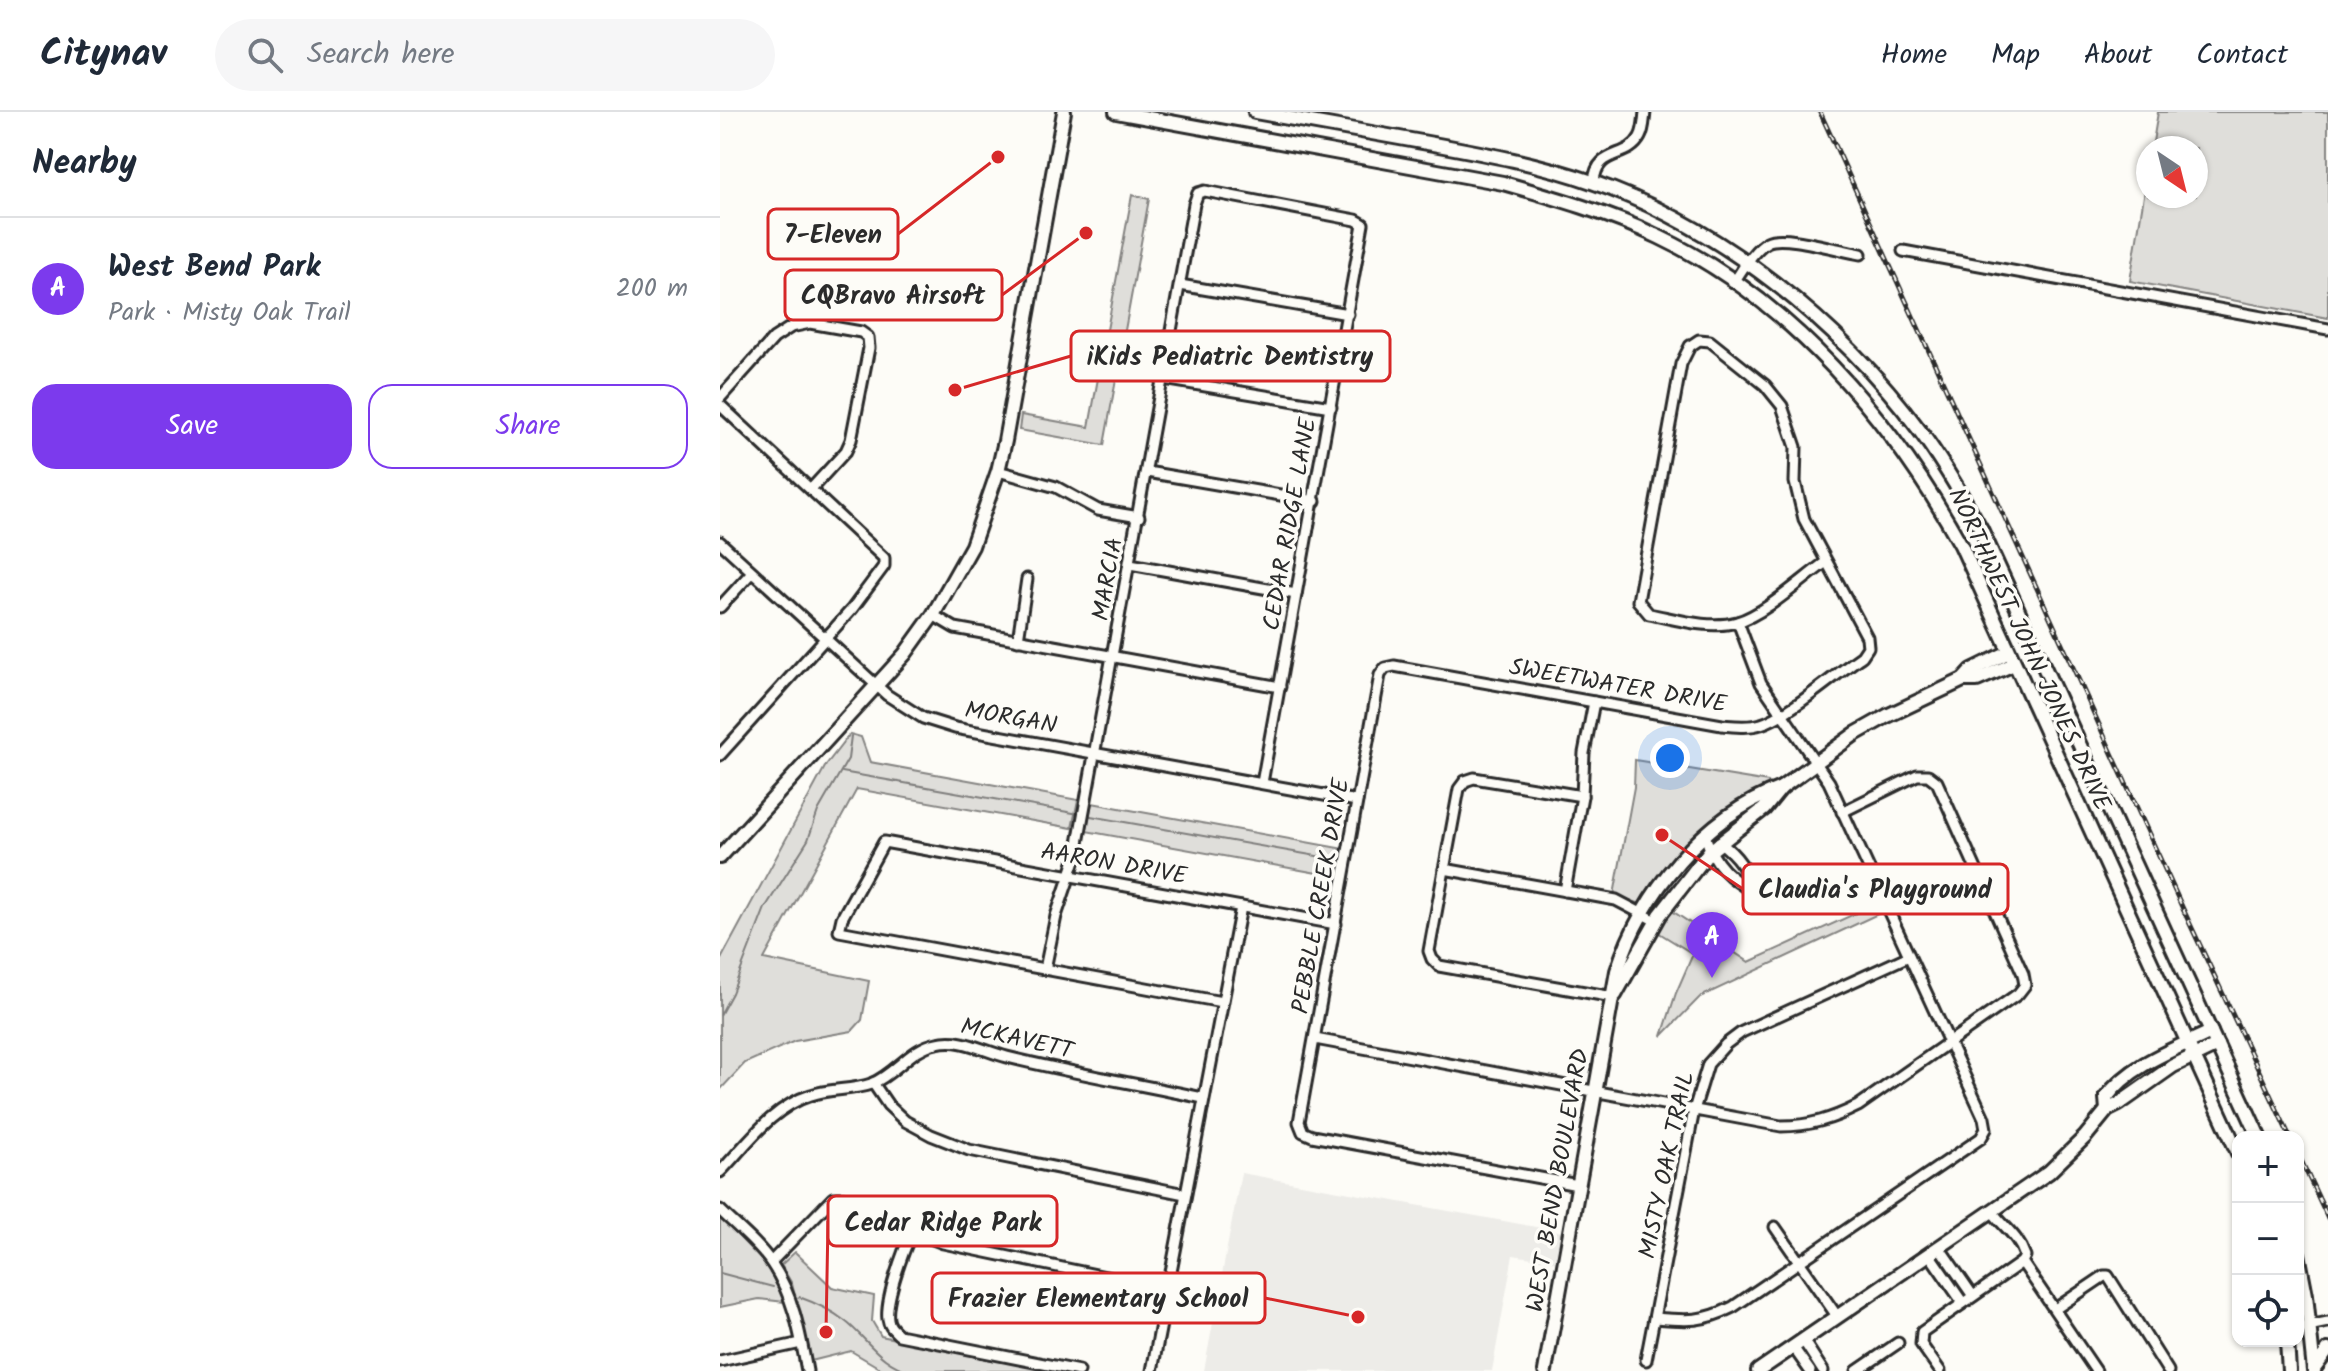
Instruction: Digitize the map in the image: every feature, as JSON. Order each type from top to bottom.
[{"type":"main road","points":[[720,857],[905,654],[933,615],[972,546],[998,471],[1064,112]]},
{"type":"main road","name":"NORTHWEST JOHN JONES DRIVE","points":[[1116,112],[1503,183],[1595,211],[1658,236],[1700,259],[1790,325],[1870,406],[1936,499],[1961,545],[2232,1139]]},
{"type":"main road","name":"NORTHWEST JOHN JONES DRIVE","points":[[1255,112],[1523,162],[1594,182],[1670,216],[1711,239],[1805,308],[1853,354],[1920,431],[1956,484],[1981,529],[2256,1131]]},
{"type":"main road","points":[[1407,165],[1411,140]]},
{"type":"main road","name":"WEST BEND BOULEVARD","points":[[1613,997],[1656,921],[1683,883],[1709,852],[1764,809],[1781,788],[1855,734],[1963,680],[1977,680],[2011,658]]},
{"type":"main road","name":"WEST BEND BOULEVARD","points":[[1545,1371],[1620,960],[1643,913],[1669,873],[1705,835],[1755,797],[1781,788]]},
{"type":"main road","points":[[2107,1110],[2106,1098],[2120,1082],[2150,1062],[2211,1032]]},
{"type":"main road","points":[[1758,1371],[2049,1172],[2078,1145],[2107,1110],[2135,1090],[2173,1066],[2217,1045]]},
{"type":"main road","points":[[2304,1328],[2314,1370]]},
{"type":"main road","points":[[2287,1347],[2289,1371]]},
{"type":"main road","points":[[2314,1370],[2328,1350]]},
{"type":"street","points":[[1594,182],[1595,170],[1605,159],[1634,146],[1642,134],[1645,112]]},
{"type":"street","name":"CEDAR RIDGE LANE","points":[[1198,193],[1205,191],[1356,220],[1363,224],[1262,783]]},
{"type":"street","name":"MARCIA","points":[[1045,969],[1081,827],[1198,193]]},
{"type":"street","points":[[1734,282],[1766,242],[1780,238],[1861,254]]},
{"type":"street","points":[[1903,251],[2328,329]]},
{"type":"street","points":[[1180,285],[1348,314]]},
{"type":"street","points":[[720,398],[774,338],[791,327],[810,323],[861,332],[868,337],[869,348],[851,440],[846,451],[811,489]]},
{"type":"street","points":[[1699,340],[1710,341],[1765,385],[1782,406],[1796,447],[1795,482],[1804,519],[1826,562],[1759,611],[1738,622],[1708,624],[1649,614],[1642,608],[1638,601],[1681,364],[1690,346],[1699,340]]},
{"type":"street","points":[[1164,379],[1331,407]]},
{"type":"street","points":[[720,405],[884,558],[884,566],[852,609],[720,755]]},
{"type":"street","points":[[998,471],[1056,487],[1098,510],[1139,517]]},
{"type":"street","points":[[1147,472],[1315,501]]},
{"type":"street","name":"MORGAN","points":[[720,542],[877,686],[923,718],[955,728],[1357,801]]},
{"type":"street","name":"SWEETWATER DRIVE","points":[[1385,668],[1394,666],[1722,725],[1761,724],[1862,656],[1868,647],[1867,637],[1826,562]]},
{"type":"street","points":[[1130,564],[1296,594]]},
{"type":"street","points":[[720,607],[752,572]]},
{"type":"street","points":[[1018,640],[1027,579]]},
{"type":"street","points":[[933,615],[955,628],[1280,687]]},
{"type":"street","points":[[1655,1318],[1691,1322],[1733,1307],[1981,1138],[1986,1129],[1984,1118],[1829,782],[1761,683],[1738,622]]},
{"type":"street","name":"PEBBLE CREEK DRIVE","points":[[1385,668],[1380,675],[1299,1122],[1303,1132],[1312,1136],[1578,1185]]},
{"type":"street","points":[[1565,891],[1594,702]]},
{"type":"street","points":[[1315,1039],[1781,1126],[1808,1126],[1832,1118],[1858,1106],[2018,994],[2025,985],[2023,974],[1937,782],[1928,775],[1917,775],[1842,812]]},
{"type":"street","points":[[1582,796],[1474,778],[1465,781],[1459,789],[1429,951],[1439,966],[1613,997]]},
{"type":"street","points":[[1705,835],[1721,843],[1747,870],[1757,894],[1734,881],[1709,852],[1705,835]]},
{"type":"street","name":"AARON DRIVE","points":[[1045,969],[839,931],[842,918],[884,842],[1336,924]]},
{"type":"street","points":[[1444,869],[1616,900],[1656,921]]},
{"type":"street","points":[[1152,1371],[1241,907]]},
{"type":"street","name":"MISTY OAK TRAIL","points":[[1646,1360],[1694,1110],[1708,1064],[1742,1032],[1909,956]]},
{"type":"street","points":[[1045,969],[1222,1002]]},
{"type":"street","name":"MCKAVETT","points":[[720,1172],[772,1117],[792,1103],[814,1094],[851,1090],[873,1083],[919,1048],[938,1042],[960,1041],[1008,1058],[1203,1098]]},
{"type":"street","points":[[873,1083],[888,1105],[905,1121],[969,1150],[1185,1194]]},
{"type":"street","points":[[771,1262],[833,1198],[843,1198],[912,1232],[977,1251],[1168,1290]]},
{"type":"street","points":[[720,1210],[771,1262],[784,1285],[796,1316],[807,1371]]},
{"type":"street","points":[[1940,1371],[1921,1344],[1922,1332],[2022,1262],[2025,1256],[2017,1239],[1992,1211]]},
{"type":"street","points":[[1775,1227],[1837,1316]]},
{"type":"street","points":[[912,1232],[900,1258],[887,1317],[899,1335],[1079,1371]]},
{"type":"street","points":[[1934,1250],[1978,1293]]},
{"type":"street","points":[[1934,1250],[1963,1303]]},
{"type":"street","points":[[2022,1262],[2096,1371]]},
{"type":"street","points":[[2055,1309],[2108,1276],[2168,1371]]},
{"type":"street","points":[[2304,1328],[2328,1322]]},
{"type":"street","points":[[720,1361],[801,1343]]},
{"type":"street","points":[[1798,1343],[1810,1371]]},
{"type":"street","points":[[1798,1343],[1823,1371]]},
{"type":"street","points":[[1857,1371],[1898,1343]]},
{"type":"street","points":[[1874,1359],[1882,1371]]},
{"type":"shaded area","points":[[2158,112],[2328,112],[2328,318],[2130,281],[2142,208],[2208,208],[2208,136],[2154,136]]},
{"type":"shaded area","points":[[1132,195],[1149,199],[1104,445],[1019,430],[1021,415],[1089,427]]},
{"type":"shaded area","points":[[850,734],[861,737],[870,762],[1078,800],[1072,828],[857,789],[764,959],[869,981],[862,1020],[852,1031],[795,1041],[745,1063],[720,1090],[720,961],[826,765]]},
{"type":"shaded area","points":[[1635,760],[1768,782],[1770,785],[1748,797],[1641,904],[1614,895],[1634,787]]},
{"type":"shaded area","points":[[1092,803],[1344,849],[1339,877],[1086,831]]},
{"type":"shaded area","points":[[1876,904],[1880,913],[1700,997],[1662,1036],[1693,954],[1656,931],[1669,909],[1749,962]]},
{"type":"shaded area","points":[[1241,1173],[1563,1232],[1557,1262],[1513,1255],[1492,1371],[1204,1371]]},
{"type":"shaded area","points":[[720,1217],[767,1266],[785,1302],[759,1299],[720,1307]]},
{"type":"shaded area","points":[[795,1252],[832,1287],[874,1296],[872,1321],[881,1336],[1050,1371],[885,1371],[851,1351],[811,1361],[792,1284],[781,1265]]},
{"type":"waterway","points":[[720,1015],[732,993],[765,908],[808,840],[818,811],[848,759],[851,736]]},
{"type":"waterway","points":[[842,772],[1079,814]]},
{"type":"waterway","points":[[1085,815],[1328,858]]},
{"type":"waterway","points":[[720,1273],[773,1287]]},
{"type":"waterway","points":[[799,1297],[834,1313],[882,1357],[910,1371]]},
{"type":"railway","points":[[1820,112],[2287,1131]]},
{"type":"railway","points":[[2304,1167],[2328,1218]]},
{"type":"place","name":"7-Eleven","points":[[998,157]]},
{"type":"place","name":"CQBravo Airsoft","points":[[1086,233]]},
{"type":"place","name":"iKids Pediatric Dentistry","points":[[955,390]]},
{"type":"place","name":"Claudia's Playground","points":[[1662,835]]},
{"type":"place","name":"West Bend Park","points":[[1712,978]]},
{"type":"place","name":"Frazier Elementary School","points":[[1358,1317]]},
{"type":"place","name":"Cedar Ridge Park","points":[[826,1332]]}]
